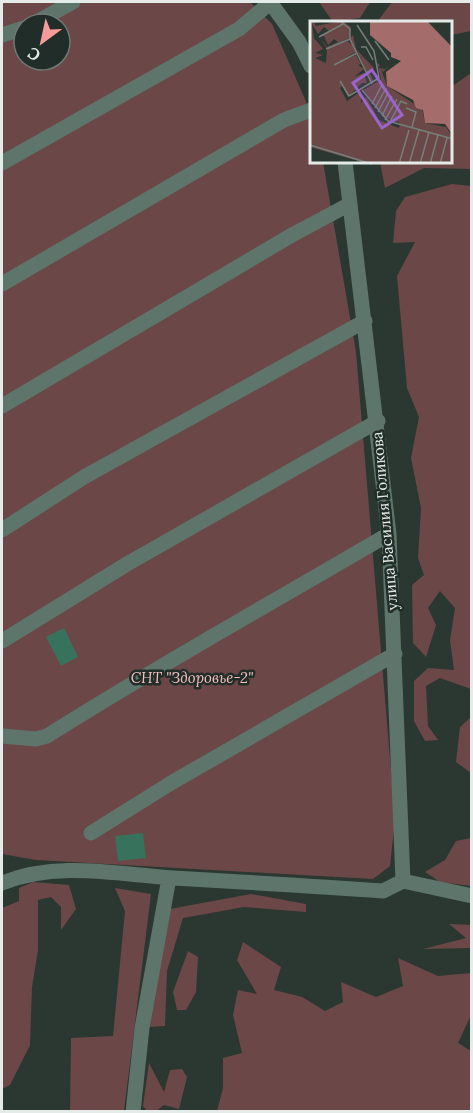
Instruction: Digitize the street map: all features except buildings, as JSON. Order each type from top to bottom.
[{"type":"street","points":[[55,12],[74,2]]},
{"type":"street","points":[[2,163],[239,28],[270,2],[299,42],[310,64]]},
{"type":"street","points":[[2,284],[284,120],[310,110]]},
{"type":"street","name":"улица Василия Голикова","points":[[345,164],[378,421],[389,534],[403,881]]},
{"type":"street","points":[[2,406],[292,235],[350,204]]},
{"type":"street","points":[[2,530],[84,477],[365,321]]},
{"type":"street","points":[[2,641],[128,564],[378,421]]},
{"type":"street","points":[[2,736],[36,739],[47,736],[147,673],[225,631],[389,534]]},
{"type":"street","points":[[91,833],[171,783],[395,654]]},
{"type":"street","points":[[2,883],[23,874],[86,869],[169,878],[383,891],[403,881],[471,896]]},
{"type":"street","points":[[133,1112],[142,1028],[169,878]]},
{"type":"green space","name":"СНТ \"Здоровье-2\"","points":[[2,2],[250,2],[272,24],[310,111],[310,164],[323,164],[356,352],[395,819],[390,866],[373,879],[36,860],[2,854]]},
{"type":"green space","points":[[319,2],[370,2],[360,18],[332,21]]},
{"type":"green space","points":[[392,2],[471,2],[471,31],[452,35],[452,21],[378,21]]},
{"type":"green space","points":[[471,73],[471,169],[424,168],[385,188],[380,164],[452,164],[452,79],[454,85]]},
{"type":"green space","points":[[452,184],[472,186],[471,689],[440,678],[426,686],[428,726],[438,740],[425,741],[414,721],[414,681],[428,668],[454,670],[450,640],[455,608],[440,591],[428,608],[436,625],[426,657],[413,643],[412,585],[424,575],[418,558],[421,508],[411,458],[419,417],[407,388],[397,276],[415,242],[393,243],[396,211],[405,197]]},
{"type":"green space","points":[[471,717],[471,773],[456,762],[460,727]]},
{"type":"green space","points":[[471,838],[471,886],[440,882],[425,872],[445,860],[456,841]]},
{"type":"green space","points":[[33,882],[69,885],[76,909],[61,930],[61,907],[51,897],[38,900],[38,950],[32,987],[30,1045],[10,1085],[2,1089],[2,908],[19,901],[19,888]]},
{"type":"green space","points":[[115,888],[151,894],[124,1111],[70,1111],[71,1038],[113,1036],[125,911]]},
{"type":"green space","points":[[251,894],[306,904],[306,912],[244,907],[183,918],[167,971],[165,1026],[150,1027],[155,969],[170,909]]},
{"type":"green space","points":[[449,924],[471,925],[471,948],[423,949],[466,938]]},
{"type":"green space","points":[[243,942],[281,967],[274,990],[302,997],[325,1011],[343,1002],[341,982],[376,997],[403,986],[398,958],[438,976],[471,973],[471,1015],[458,1043],[471,1051],[471,1111],[217,1111],[223,1088],[223,1058],[242,1053],[233,1015],[238,990],[257,994],[237,960]]},
{"type":"green space","points":[[188,951],[198,957],[196,992],[186,1010],[177,1010],[173,992]]},
{"type":"green space","points":[[149,1063],[164,1092],[170,1070],[182,1069],[187,1077],[179,1109],[164,1105],[156,1111],[147,1111],[143,1106]]}]
